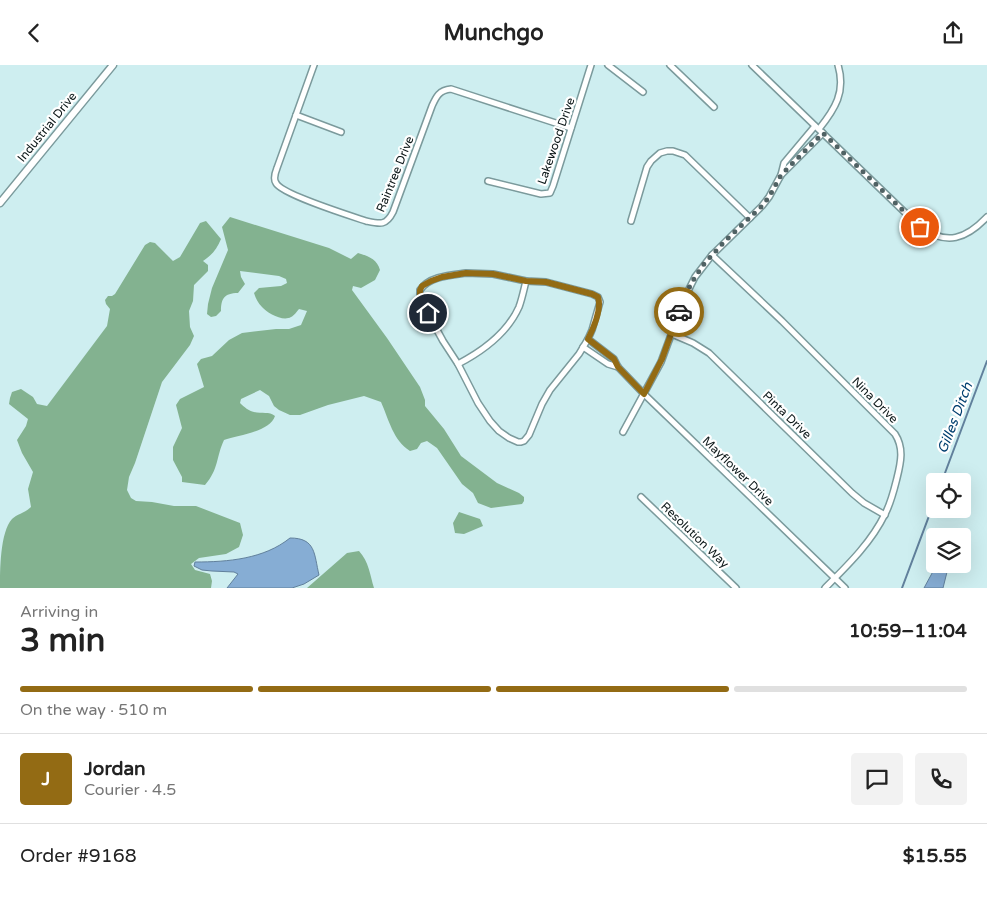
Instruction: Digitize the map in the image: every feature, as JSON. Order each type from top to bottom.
[{"type":"street","name":"Industrial Drive","points":[[0,203],[112,65]]},
{"type":"street","name":"Raintree Drive","points":[[314,65],[276,168],[276,183],[284,190],[296,195],[378,224],[387,221],[393,212],[432,106],[441,91],[451,89],[571,128]]},
{"type":"street","name":"Lakewood Drive","points":[[488,181],[532,193],[550,193],[591,65]]},
{"type":"street","points":[[608,65],[643,92]]},
{"type":"street","points":[[670,65],[714,107]]},
{"type":"street","points":[[752,65],[916,222],[931,234],[957,238],[971,232],[987,217]]},
{"type":"street","points":[[623,432],[661,362],[689,288],[696,275],[712,255],[769,197],[781,175],[829,116],[839,96],[841,79],[838,65]]},
{"type":"street","points":[[296,115],[341,132]]},
{"type":"street","points":[[781,175],[784,163],[819,129]]},
{"type":"street","points":[[631,221],[647,167],[655,156],[667,151],[685,155],[750,218]]},
{"type":"street","name":"Nina Drive","points":[[712,255],[782,321],[896,434],[900,442],[902,455],[892,496],[885,515],[871,537],[825,588]]},
{"type":"street","points":[[466,273],[493,274],[526,281],[553,283],[592,294],[598,297],[600,303],[588,339],[550,390],[529,435],[524,441],[518,442],[499,431],[478,403],[458,364],[420,299],[420,290],[422,286],[431,281],[466,273]]},
{"type":"street","points":[[458,364],[486,348],[506,328],[519,306],[526,281]]},
{"type":"street","name":"Pinta Drive","points":[[672,334],[693,343],[709,353],[852,493],[864,503],[885,515]]},
{"type":"street","name":"Mayflower Drive","points":[[588,339],[614,359],[618,367],[644,394],[845,588]]},
{"type":"street","name":"Mayflower Drive","points":[[583,347],[608,364],[618,367]]},
{"type":"street","name":"Resolution Way","points":[[641,497],[736,588]]},
{"type":"green space","points":[[230,217],[329,248],[351,259],[358,253],[374,261],[380,270],[375,280],[361,288],[353,286],[352,290],[420,387],[425,400],[425,406],[444,429],[461,456],[497,483],[519,493],[524,497],[522,504],[491,508],[478,503],[473,493],[462,484],[437,448],[427,441],[421,443],[417,449],[410,451],[395,435],[381,402],[364,396],[328,405],[300,415],[290,415],[274,406],[269,396],[260,390],[241,399],[240,403],[247,409],[257,413],[273,414],[275,416],[272,421],[267,426],[253,432],[224,440],[213,474],[205,485],[182,482],[182,477],[173,460],[173,447],[182,428],[176,405],[180,399],[204,387],[197,364],[201,359],[212,356],[229,340],[242,333],[289,329],[301,325],[307,311],[299,309],[293,316],[288,318],[280,318],[271,314],[257,301],[254,293],[259,288],[281,286],[287,283],[286,279],[279,276],[240,271],[245,284],[238,293],[229,294],[224,297],[221,311],[216,316],[211,317],[207,314],[212,288],[228,250],[222,227]]},
{"type":"green space","points":[[206,221],[221,239],[214,251],[203,261],[208,265],[208,271],[194,285],[193,301],[189,311],[190,327],[194,336],[190,345],[162,382],[129,477],[127,490],[131,498],[136,501],[174,506],[196,506],[240,523],[243,535],[239,547],[226,554],[199,558],[191,564],[195,570],[210,574],[211,588],[0,588],[3,542],[8,525],[14,517],[31,507],[28,489],[33,472],[17,440],[28,419],[9,404],[12,392],[21,389],[33,397],[37,404],[47,406],[107,326],[110,309],[105,300],[108,296],[115,294],[145,245],[150,242],[155,243],[173,261],[180,257],[200,223]]},
{"type":"green space","points":[[459,512],[480,519],[483,526],[464,534],[455,533],[453,523]]},
{"type":"green space","points":[[359,551],[367,564],[374,588],[307,588],[347,553]]},
{"type":"water","points":[[290,538],[299,539],[309,544],[314,554],[319,575],[304,584],[292,588],[227,588],[238,574],[234,572],[202,570],[194,566],[195,562],[233,560],[257,555],[269,551]]},
{"type":"water","points":[[932,573],[947,573],[943,588],[924,588]]},
{"type":"waterway","name":"Gilles Ditch","points":[[945,473],[987,361]]},
{"type":"waterway","name":"Gilles Ditch","points":[[902,588],[928,518]]},
{"type":"way so far","points":[[679,312],[689,288],[704,264],[762,206],[781,175],[823,133],[920,227]]},
{"type":"route","points":[[428,313],[420,299],[422,286],[453,274],[493,274],[526,281],[553,283],[592,294],[600,299],[600,303],[588,339],[614,359],[618,367],[644,394],[662,359],[679,312]]}]
